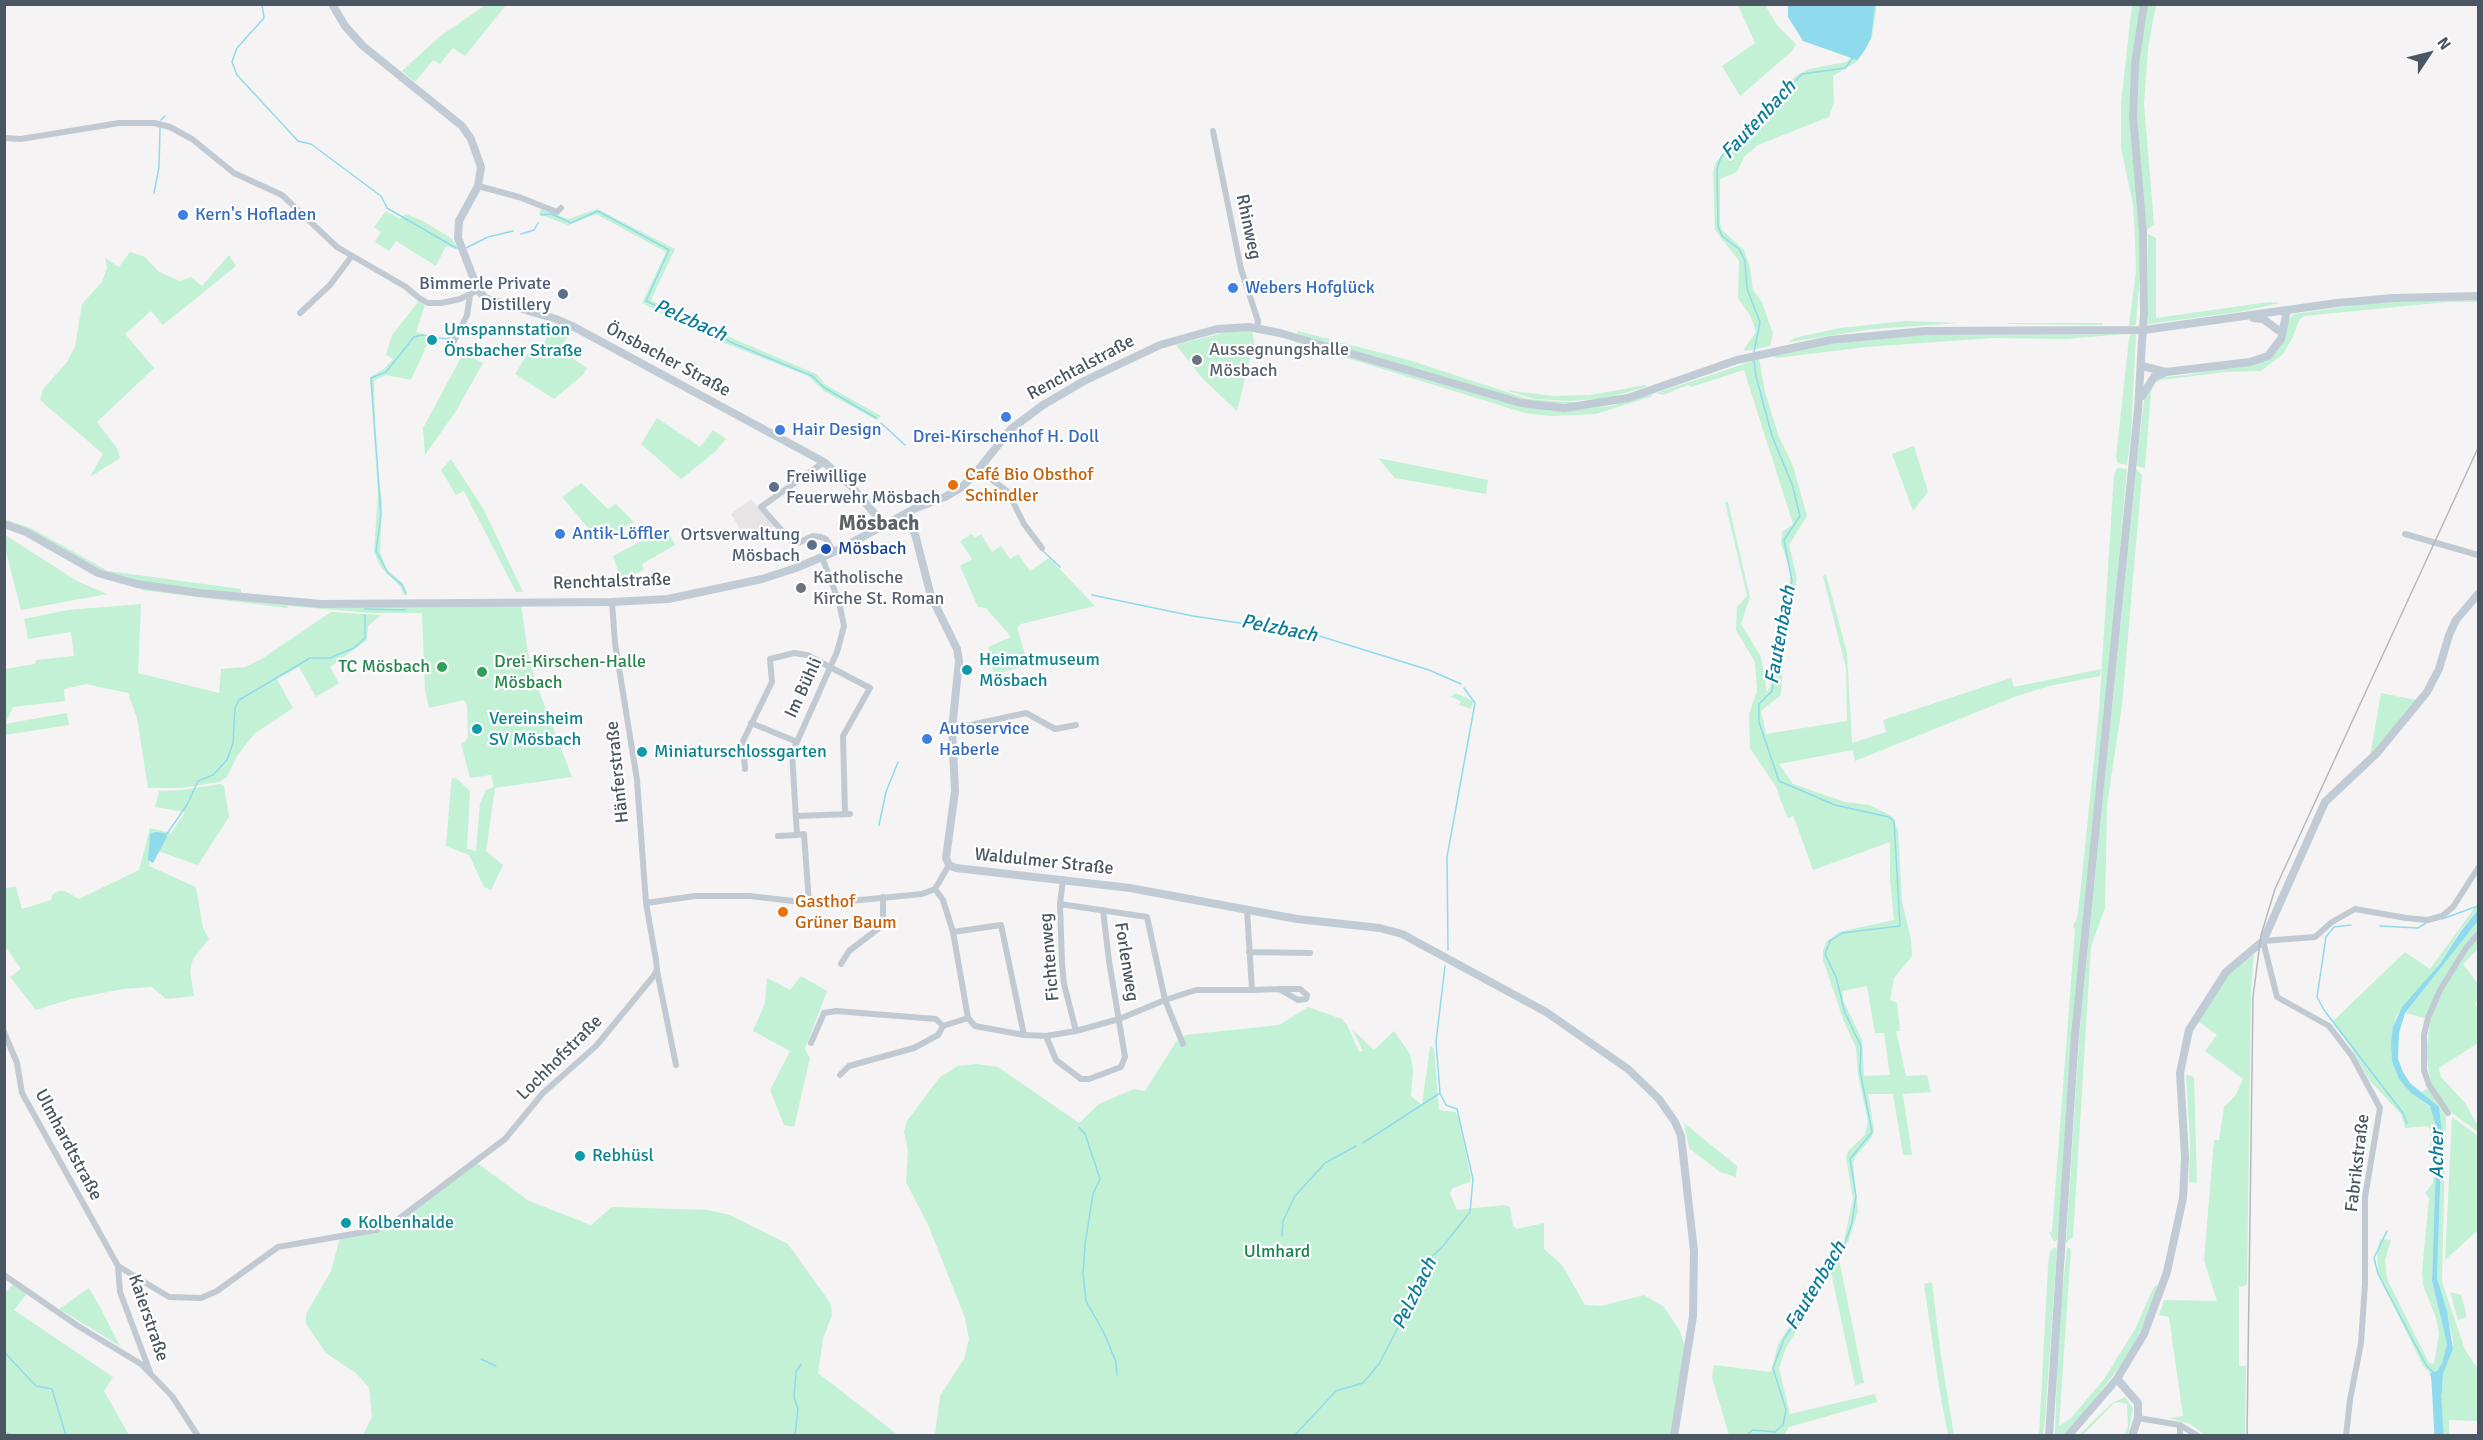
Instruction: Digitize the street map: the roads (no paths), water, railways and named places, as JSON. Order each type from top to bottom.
[{"type":"main road","points":[[332,4],[345,26],[363,45],[462,126],[477,150],[481,167],[478,186],[457,230],[474,292]]},
{"type":"main road","points":[[2049,1436],[2075,1035],[2142,370],[2143,232],[2134,144],[2133,99],[2135,64],[2144,4]]},
{"type":"main road","name":"Önsbacher Straße","points":[[474,292],[496,303],[556,319],[576,328],[824,462],[850,486],[885,526]]},
{"type":"main road","name":"Renchtalstraße","points":[[4,524],[26,531],[98,573],[137,584],[199,593],[321,604],[532,600],[612,602],[668,599],[762,579],[834,552],[954,492],[978,469],[1011,429],[1043,405],[1084,381],[1160,345],[1217,329],[1257,328],[1375,359],[1521,403],[1564,408],[1628,398],[1749,357],[1830,340],[1916,332],[2144,330],[2283,310],[2393,298],[2478,296]]},
{"type":"main road","points":[[2142,370],[2166,372],[2250,362],[2268,356],[2279,334],[2283,310]]},
{"type":"main road","points":[[2241,316],[2263,319],[2279,334]]},
{"type":"main road","points":[[2142,370],[2154,377]]},
{"type":"main road","points":[[2138,410],[2143,392],[2154,377],[2166,372]]},
{"type":"main road","name":"Waldulmer Straße","points":[[902,516],[915,534],[931,597],[957,649],[959,661],[952,729],[955,791],[946,858],[949,865],[956,868],[1063,879],[1247,910],[1380,928],[1410,938],[1558,1020],[1628,1070],[1667,1109],[1681,1136],[1694,1251],[1693,1316],[1674,1436]]},
{"type":"main road","points":[[2068,1436],[2117,1379],[2144,1334],[2156,1307],[2183,1198],[2185,1157],[2180,1073],[2187,1036],[2220,980],[2263,941],[2325,802],[2377,753],[2427,692],[2439,669],[2452,627],[2478,594]]},
{"type":"main road","points":[[2117,1379],[2138,1403],[2138,1418],[2132,1436]]},
{"type":"street","points":[[4,138],[21,140],[119,123],[154,123],[170,127],[192,139],[234,173],[282,195],[313,226],[351,256],[399,283],[428,303],[441,303],[474,292]]},
{"type":"street","name":"Rhinweg","points":[[1213,130],[1241,269],[1258,321],[1257,328]]},
{"type":"street","points":[[478,186],[519,197],[557,212],[561,208]]},
{"type":"street","points":[[300,313],[330,285],[351,256]]},
{"type":"street","points":[[453,341],[467,315],[474,292]]},
{"type":"street","points":[[824,462],[761,507],[792,542],[798,543],[813,536],[820,537],[826,539],[834,552]]},
{"type":"street","points":[[978,469],[1008,492],[1024,524],[1042,548]]},
{"type":"street","points":[[2405,534],[2478,555]]},
{"type":"street","name":"Im Bühli","points":[[809,903],[804,834],[797,835],[792,753],[795,741],[842,638],[843,614],[822,557]]},
{"type":"street","name":"Hänferstraße","points":[[612,602],[615,643],[637,780],[646,903]]},
{"type":"street","points":[[745,769],[743,741],[772,682],[771,659],[800,653],[870,688],[843,736],[848,813],[797,816]]},
{"type":"street","points":[[952,729],[1026,713],[1055,729],[1076,725]]},
{"type":"street","points":[[751,723],[795,741]]},
{"type":"street","points":[[778,836],[797,835]]},
{"type":"street","points":[[676,1065],[646,903],[680,897],[730,896],[809,903],[922,894],[935,889],[949,865]]},
{"type":"street","points":[[2263,941],[2315,937],[2332,922],[2355,909],[2428,920],[2442,916],[2453,908],[2478,868]]},
{"type":"street","name":"Fichtenweg","points":[[1063,879],[1060,904],[1064,984],[1076,1031]]},
{"type":"street","points":[[935,889],[943,900],[953,932],[968,1018],[975,1026],[1024,1035],[1046,1036],[1076,1031],[1119,1019],[1196,990],[1279,989]]},
{"type":"street","points":[[841,964],[849,951],[879,928],[883,916],[883,897]]},
{"type":"street","points":[[1060,904],[1148,917],[1165,1000],[1183,1044]]},
{"type":"street","name":"Forlenweg","points":[[1046,1036],[1051,1053],[1071,1074],[1089,1079],[1121,1067],[1125,1057],[1103,910]]},
{"type":"street","points":[[1247,910],[1252,990]]},
{"type":"street","points":[[953,932],[1001,925],[1024,1035]]},
{"type":"street","points":[[2448,1113],[2429,1085],[2423,1057],[2428,1018],[2455,964],[2478,934]]},
{"type":"street","name":"Fabrikstraße","points":[[2263,941],[2273,991],[2277,997],[2329,1026],[2352,1056],[2380,1108],[2365,1197],[2365,1284],[2361,1342],[2346,1436]]},
{"type":"street","points":[[1249,952],[1310,953]]},
{"type":"street","name":"Lochhofstraße","points":[[118,1266],[170,1297],[201,1298],[217,1291],[278,1247],[376,1230],[414,1210],[423,1200],[505,1139],[543,1093],[596,1046],[657,970]]},
{"type":"street","points":[[811,1043],[824,1013],[836,1011],[936,1019],[943,1026]]},
{"type":"street","points":[[840,1075],[849,1066],[914,1048],[938,1035],[943,1026],[968,1018]]},
{"type":"street","name":"Ulmhardtstraße","points":[[4,1032],[12,1049],[25,1099],[118,1266]]},
{"type":"street","name":"Kaierstraße","points":[[118,1266],[120,1292],[150,1372],[172,1396],[198,1436]]},
{"type":"street","points":[[4,1275],[150,1372]]},
{"type":"street","points":[[2138,1418],[2180,1425],[2198,1436]]},
{"type":"street","points":[[2180,1425],[2180,1436]]},
{"type":"water","points":[[1788,5],[1875,5],[1871,38],[1857,60],[1803,41],[1788,17]]},
{"type":"water","points":[[165,833],[167,837],[153,863],[148,860],[150,834]]},
{"type":"water","points":[[2478,910],[2478,921],[2405,1013],[2399,1033],[2398,1059],[2403,1072],[2410,1083],[2439,1107],[2442,1132],[2437,1278],[2447,1312],[2453,1349],[2443,1374],[2442,1393],[2434,1393],[2430,1373],[2437,1371],[2442,1363],[2447,1344],[2432,1281],[2437,1129],[2430,1106],[2411,1093],[2399,1079],[2392,1061],[2391,1042],[2393,1027],[2402,1007],[2440,964],[2461,931]]},
{"type":"waterway","name":"Pelzbach","points":[[262,4],[264,18],[237,48],[232,62],[237,75],[298,141],[311,144],[381,196],[387,208],[456,248]]},
{"type":"waterway","name":"Fautenbach","points":[[1754,352],[1760,322],[1747,289],[1745,261],[1739,249],[1722,236],[1718,226],[1717,169],[1721,157],[1802,74],[1845,68],[1853,58]]},
{"type":"waterway","points":[[161,120],[165,116]]},
{"type":"waterway","points":[[154,193],[159,167],[160,128]]},
{"type":"waterway","name":"Pelzbach","points":[[541,215],[552,214],[571,223],[598,211],[669,250],[646,301],[735,344],[812,376],[825,388],[876,418]]},
{"type":"waterway","name":"Pelzbach","points":[[521,234],[534,230],[538,223]]},
{"type":"waterway","name":"Pelzbach","points":[[466,248],[488,237],[513,231]]},
{"type":"waterway","points":[[406,593],[402,585],[388,573],[376,551],[381,515],[371,378],[386,372],[414,337],[422,335],[446,339],[453,336]]},
{"type":"waterway","name":"Fautenbach","points":[[1745,1436],[1753,1430],[1775,1432],[1783,1425],[1786,1410],[1773,1368],[1784,1339],[1843,1249],[1852,1223],[1856,1196],[1850,1159],[1872,1132],[1860,1071],[1861,1046],[1845,1013],[1836,977],[1825,954],[1830,941],[1842,933],[1900,926],[1894,821],[1889,817],[1835,805],[1779,781],[1759,722],[1759,704],[1772,691],[1792,581],[1784,540],[1800,516],[1792,484],[1772,436],[1754,360]]},
{"type":"waterway","name":"Pelzbach","points":[[881,423],[905,445]]},
{"type":"waterway","points":[[977,479],[986,479]]},
{"type":"waterway","points":[[1043,551],[1060,567]]},
{"type":"waterway","name":"Pelzbach","points":[[1092,595],[1193,616],[1313,634],[1429,670],[1461,684]]},
{"type":"waterway","points":[[365,609],[405,610]]},
{"type":"waterway","points":[[166,835],[187,805],[198,781],[213,775],[227,760],[233,743],[235,708],[239,700],[310,658],[330,658],[354,648],[365,638],[365,615]]},
{"type":"waterway","name":"Pelzbach","points":[[1448,950],[1447,857],[1475,703],[1464,688]]},
{"type":"waterway","points":[[879,825],[886,792],[898,762]]},
{"type":"waterway","points":[[2442,919],[2478,906]]},
{"type":"waterway","points":[[2380,926],[2418,928],[2426,923]]},
{"type":"waterway","points":[[2351,925],[2334,927],[2326,937],[2317,997],[2324,1010],[2403,1113],[2407,1123]]},
{"type":"waterway","name":"Pelzbach","points":[[1294,1436],[1336,1391],[1363,1383],[1379,1364],[1414,1297],[1426,1262],[1443,1246],[1470,1212],[1473,1179],[1457,1109],[1446,1105],[1440,1093],[1436,1042],[1445,966]]},
{"type":"waterway","name":"Pelzbach","points":[[1363,1143],[1440,1093]]},
{"type":"waterway","points":[[1079,1127],[1085,1134],[1100,1179],[1093,1194],[1085,1244],[1083,1274],[1086,1301],[1104,1333],[1116,1362],[1117,1375]]},
{"type":"waterway","name":"Pelzbach","points":[[1282,1236],[1283,1221],[1295,1196],[1325,1163],[1356,1146]]},
{"type":"waterway","points":[[2387,1231],[2374,1258],[2378,1274],[2426,1365],[2433,1372]]},
{"type":"waterway","points":[[4,1352],[36,1386],[52,1389],[66,1436]]},
{"type":"waterway","points":[[481,1359],[496,1366]]},
{"type":"waterway","points":[[795,1436],[798,1409],[794,1397],[796,1372],[801,1364]]},
{"type":"waterway","name":"Acher","points":[[2436,1381],[2439,1436]]},
{"type":"railway","points":[[2247,1436],[2253,997],[2261,935],[2275,889],[2478,448]]},
{"type":"place","name":"Kern's Hofladen","points":[[183,215]]},
{"type":"place","name":"Webers Hofglück","points":[[1233,288]]},
{"type":"place","name":"Bimmerle Private Distillery","points":[[563,294]]},
{"type":"place","name":"Umspannstation Önsbacher Straße","points":[[432,340]]},
{"type":"place","name":"Aussegnungshalle Mösbach","points":[[1197,360]]},
{"type":"place","name":"Drei-Kirschenhof H. Doll","points":[[1006,417]]},
{"type":"place","name":"Hair Design","points":[[780,430]]},
{"type":"place","name":"Café Bio Obsthof Schindler","points":[[953,485]]},
{"type":"place","name":"Freiwillige Feuerwehr Mösbach","points":[[774,487]]},
{"type":"place","name":"Antik-Löffler","points":[[560,534]]},
{"type":"place","name":"Ortsverwaltung Mösbach","points":[[812,545]]},
{"type":"place","name":"Mösbach","points":[[826,549]]},
{"type":"place","name":"Katholische Kirche St. Roman","points":[[801,588]]},
{"type":"place","name":"TC Mösbach","points":[[442,667]]},
{"type":"place","name":"Heimatmuseum Mösbach","points":[[967,670]]},
{"type":"place","name":"Drei-Kirschen-Halle Mösbach","points":[[482,672]]},
{"type":"place","name":"Vereinsheim SV Mösbach","points":[[477,729]]},
{"type":"place","name":"Autoservice Haberle","points":[[927,739]]},
{"type":"place","name":"Miniaturschlossgarten","points":[[642,752]]},
{"type":"place","name":"Gasthof Grüner Baum","points":[[783,912]]},
{"type":"place","name":"Rebhüsl","points":[[580,1156]]},
{"type":"place","name":"Kolbenhalde","points":[[346,1223]]},
{"type":"district","name":"Mösbach","points":[[879,524]]},
{"type":"park label","name":"Ulmhard","points":[[1277,1252]]}]
